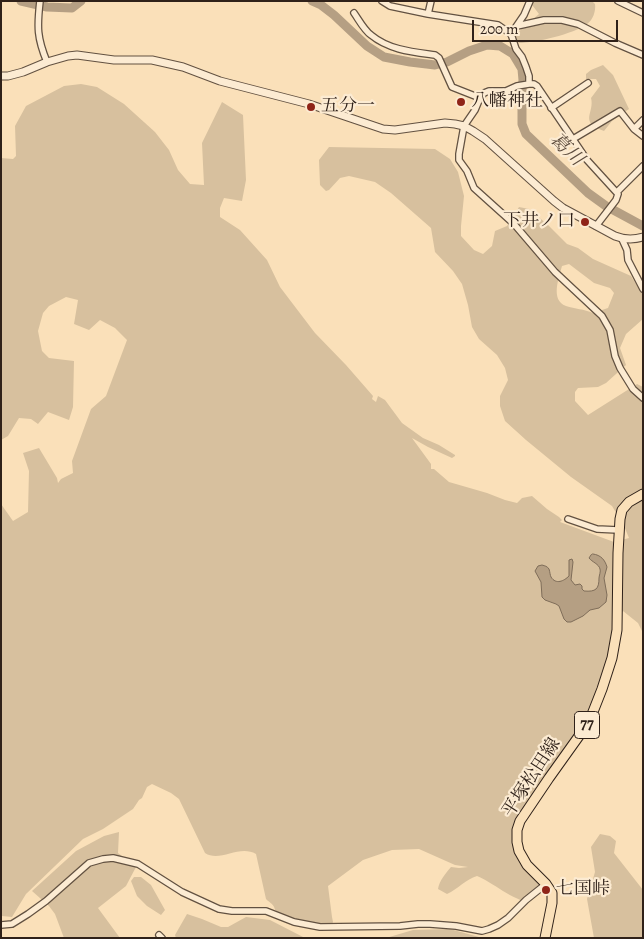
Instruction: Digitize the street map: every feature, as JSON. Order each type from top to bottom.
[{"type":"main road","name":"平塚松田線","points":[[546,884],[528,865],[519,851],[517,830],[520,821],[589,722],[602,689],[612,658],[617,630],[618,530],[620,519],[622,510],[629,502],[643,494]]},
{"type":"main road","points":[[545,938],[552,903],[552,893],[546,884]]},
{"type":"street","points":[[382,1],[390,6],[403,9],[498,25],[512,34],[516,49],[522,56],[529,76],[528,84]]},
{"type":"street","points":[[403,9],[405,1]]},
{"type":"street","points":[[428,14],[432,1]]},
{"type":"street","points":[[512,34],[530,1]]},
{"type":"street","points":[[618,1],[643,13]]},
{"type":"street","points":[[40,2],[38,34],[47,62]]},
{"type":"street","points":[[354,13],[370,35],[388,45],[398,49],[435,55],[440,60],[452,87],[480,98]]},
{"type":"street","points":[[517,26],[544,20],[562,20],[578,24],[643,55]]},
{"type":"street","points":[[1,76],[8,76],[47,62],[77,55],[114,60],[152,60],[183,67],[220,81],[309,104],[383,129],[395,130],[445,123],[464,126],[485,139],[563,208],[622,239],[631,240],[643,237]]},
{"type":"street","points":[[551,108],[588,83]]},
{"type":"street","points":[[596,226],[613,205],[618,194],[587,160],[537,86],[528,84],[506,91],[489,91],[484,93],[464,126],[459,154],[460,160],[474,188],[514,224],[555,272],[602,316],[610,330],[615,356],[620,368],[633,389],[643,398]]},
{"type":"street","points":[[572,139],[601,124],[620,111],[643,136]]},
{"type":"street","points":[[634,128],[643,120]]},
{"type":"street","points":[[616,192],[643,166]]},
{"type":"street","points":[[622,239],[627,250],[628,260],[643,290]]},
{"type":"street","points":[[568,519],[597,529],[618,530]]},
{"type":"street","points":[[1,925],[12,924],[28,914],[88,863],[113,858],[138,864],[182,892],[219,909],[266,911],[294,922],[320,927],[430,924],[482,931],[498,925],[508,918],[546,884]]},
{"type":"shaded area","points":[[529,1],[592,1],[595,4],[595,10],[591,20],[581,28],[554,37],[519,43],[515,39],[516,34],[539,14]]},
{"type":"shaded area","points":[[603,65],[613,75],[629,109],[612,121],[604,131],[596,128],[589,117],[592,103],[591,98],[600,86],[596,79],[586,79],[586,74]]},
{"type":"shaded area","points":[[81,84],[97,87],[124,104],[155,132],[169,150],[178,170],[190,184],[204,185],[202,143],[222,102],[243,115],[246,180],[242,201],[224,198],[220,208],[220,217],[240,230],[267,260],[280,287],[315,333],[373,396],[372,399],[376,402],[378,396],[385,400],[402,423],[423,438],[455,455],[452,458],[412,438],[431,464],[431,469],[434,469],[449,482],[505,500],[517,503],[522,498],[532,496],[559,517],[562,520],[560,522],[614,542],[629,538],[612,506],[571,477],[505,421],[500,406],[500,396],[508,380],[505,368],[497,355],[479,339],[472,327],[462,284],[453,271],[435,252],[431,228],[391,193],[375,182],[349,176],[340,178],[326,191],[320,185],[319,160],[329,147],[435,149],[450,159],[458,172],[464,196],[461,236],[474,250],[483,254],[492,246],[495,231],[507,226],[519,207],[529,209],[567,244],[578,248],[593,259],[631,276],[643,295],[643,319],[626,334],[620,348],[626,365],[606,383],[598,387],[578,388],[575,392],[575,401],[588,415],[637,384],[643,387],[643,633],[638,623],[623,611],[616,621],[606,675],[585,721],[530,799],[520,817],[515,845],[543,884],[536,896],[529,902],[510,895],[477,876],[469,879],[447,894],[438,889],[441,880],[447,872],[451,867],[468,867],[455,865],[419,849],[392,850],[363,860],[328,886],[332,924],[310,923],[286,917],[275,910],[273,905],[266,899],[256,854],[250,851],[243,851],[211,856],[205,853],[179,799],[152,784],[147,787],[142,798],[133,809],[103,829],[83,839],[26,894],[12,917],[2,916],[1,918],[1,504],[13,521],[28,512],[29,471],[23,453],[39,448],[57,478],[58,483],[61,479],[73,473],[72,461],[91,409],[106,396],[127,340],[115,328],[100,320],[89,330],[74,324],[78,300],[66,297],[49,306],[43,313],[38,331],[42,351],[49,358],[74,361],[73,407],[69,420],[48,412],[38,424],[31,419],[19,418],[8,436],[1,440],[1,158],[13,159],[16,156],[15,126],[26,106],[64,86]],"holes":[[[569,264],[594,283],[610,288],[614,293],[608,308],[593,313],[566,306],[558,299],[557,288],[562,266]]]},
{"type":"shaded area","points":[[593,554],[602,558],[607,567],[604,578],[607,595],[606,602],[599,608],[590,610],[583,616],[567,622],[559,606],[542,597],[541,582],[535,571],[538,566],[545,566],[549,569],[555,581],[562,581],[569,576],[569,560],[572,559],[571,580],[575,585],[580,584],[584,591],[591,591],[596,589],[598,585],[600,570],[589,558]]},
{"type":"shaded area","points":[[119,832],[118,853],[136,867],[126,886],[98,908],[120,938],[64,938],[55,914],[32,891],[76,851],[104,836]]},
{"type":"shaded area","points":[[600,834],[610,836],[616,841],[614,853],[643,890],[643,938],[594,938],[587,899],[595,872],[591,847]]},
{"type":"shaded area","points":[[134,877],[141,877],[151,885],[165,910],[161,915],[147,906],[137,896],[131,881]]},
{"type":"shaded area","points":[[187,914],[221,927],[228,927],[246,917],[270,920],[305,938],[176,938],[175,935]]},
{"type":"shaded area","points":[[450,929],[479,937],[493,938],[386,938],[413,930]]},
{"type":"waterway","name":"葛川","points":[[21,1],[47,7],[72,8],[81,1]]},
{"type":"waterway","name":"葛川","points":[[312,1],[334,15],[367,46],[384,57],[435,65],[447,62],[469,51],[487,45],[500,46],[513,54],[522,69],[522,124],[526,134],[588,193],[606,206],[643,226]]},
{"type":"place","name":"八幡神社","points":[[461,102]]},
{"type":"place","name":"五分一","points":[[311,107]]},
{"type":"place","name":"下井ノ口","points":[[585,222]]},
{"type":"place","name":"七国峠","points":[[546,890]]}]
